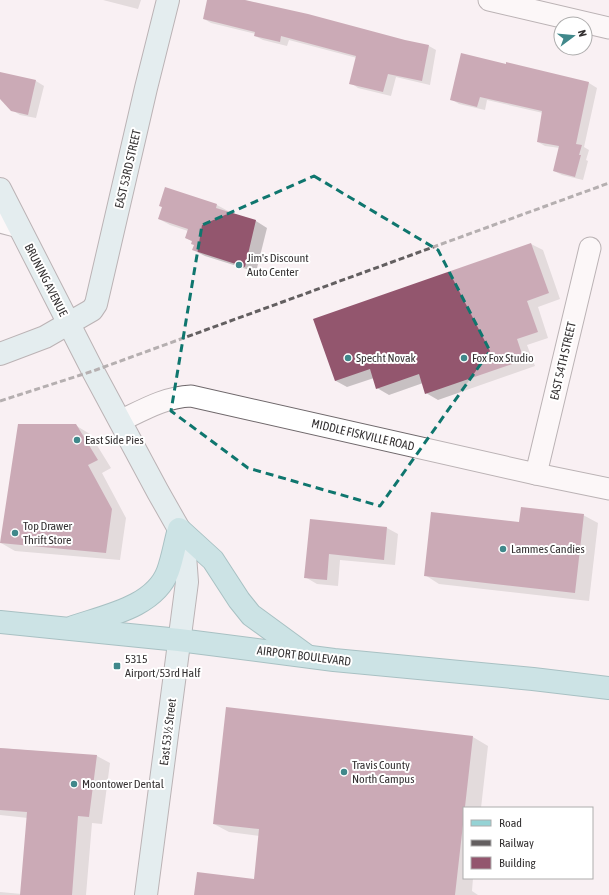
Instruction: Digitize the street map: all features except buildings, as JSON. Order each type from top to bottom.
[{"type":"main road","points":[[68,629],[134,606],[155,591],[167,572],[179,529],[213,560],[239,600],[251,614],[308,657]]},
{"type":"main road","name":"AIRPORT BOULEVARD","points":[[0,622],[179,640],[308,657],[609,688]]},
{"type":"street","name":"EAST 53RD STREET","points":[[0,354],[45,337],[92,310],[96,304],[168,0]]},
{"type":"street","points":[[489,0],[609,28]]},
{"type":"street","name":"BRUNING AVENUE","points":[[0,189],[10,225],[69,324],[120,421]]},
{"type":"street","name":"EAST 54TH STREET","points":[[536,474],[590,248]]},
{"type":"street","name":"MIDDLE FISKVILLE ROAD","points":[[120,421],[151,406],[178,396],[191,396],[536,474],[609,489]]},
{"type":"street","points":[[120,421],[179,529],[185,555],[186,582],[179,640]]},
{"type":"street","name":"East 53½ Street","points":[[146,895],[179,640]]},
{"type":"highlighted area","points":[[314,176],[438,250],[490,351],[380,506],[248,468],[171,411],[202,225]]},
{"type":"railway","points":[[0,401],[93,371],[609,183]]},
{"type":"place","name":"Jim's Discount Auto Center","points":[[239,265]]},
{"type":"place","name":"Specht Novak","points":[[348,358]]},
{"type":"place","name":"Fox Fox Studio","points":[[464,358]]},
{"type":"place","name":"East Side Pies","points":[[77,440]]},
{"type":"place","name":"Top Drawer Thrift Store","points":[[15,533]]},
{"type":"place","name":"Lammes Candies","points":[[503,549]]},
{"type":"place","name":"5315 Airport/53rd Half","points":[[117,666]]},
{"type":"place","name":"Travis County North Campus","points":[[344,772]]},
{"type":"place","name":"Moontower Dental","points":[[74,784]]}]
